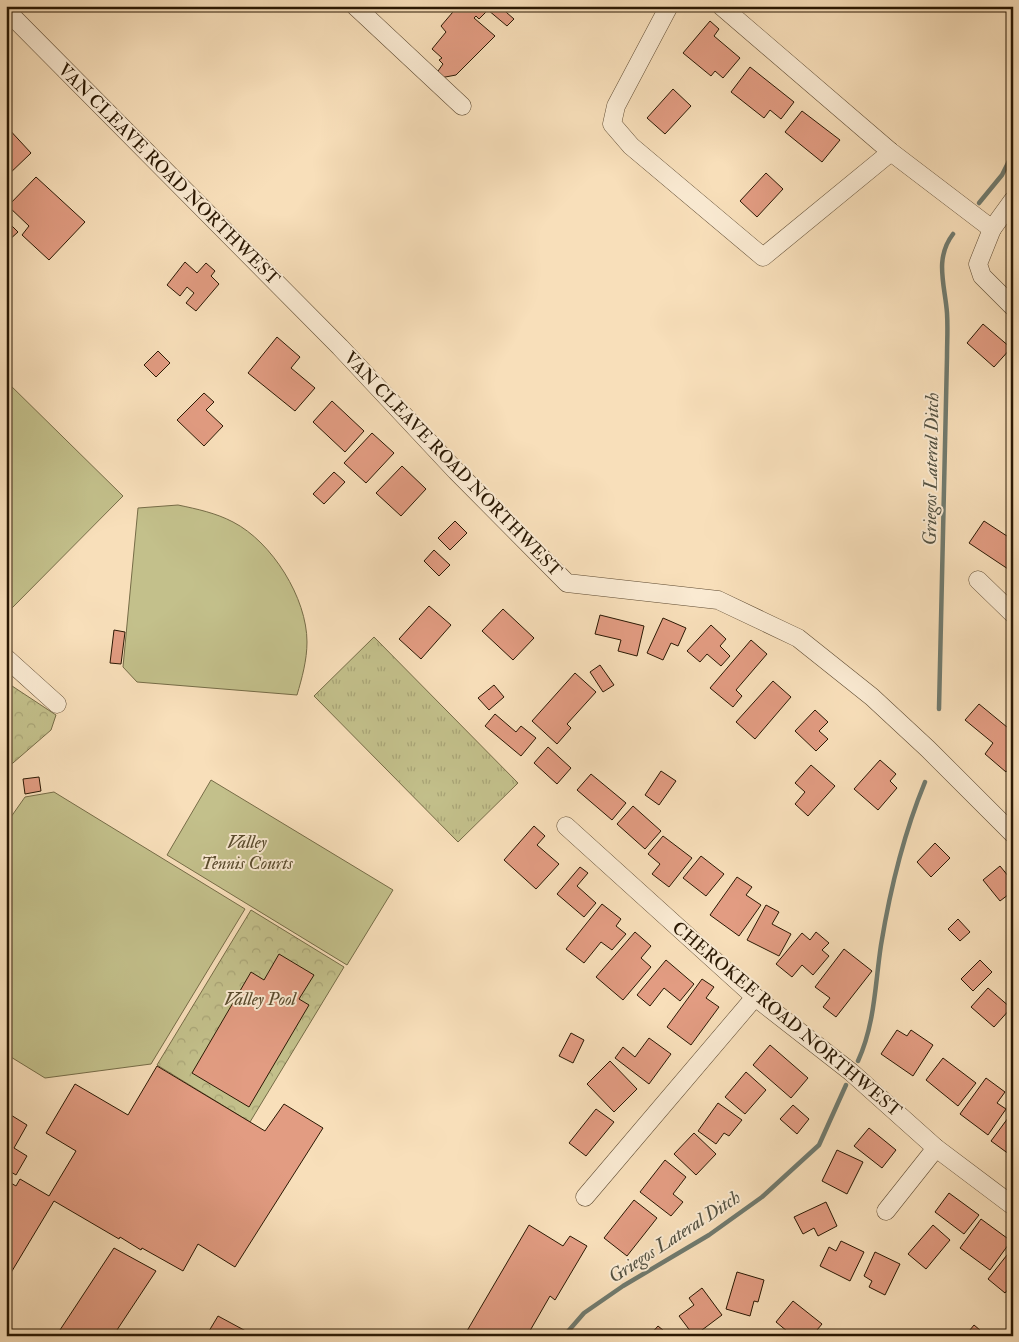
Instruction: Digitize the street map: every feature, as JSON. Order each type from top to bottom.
[{"type":"street","points":[[355,6],[462,106]]},
{"type":"street","points":[[669,6],[616,106],[612,124],[631,146],[763,257],[891,152]]},
{"type":"street","points":[[721,6],[891,152],[992,229]]},
{"type":"street","name":"VAN CLEAVE ROAD NORTHWEST","points":[[6,10],[315,322],[567,583],[718,600],[798,638],[872,697],[1013,834]]},
{"type":"street","points":[[1013,200],[992,229],[978,264],[982,276],[1013,307]]},
{"type":"street","points":[[978,580],[1013,614]]},
{"type":"street","points":[[6,658],[57,704]]},
{"type":"street","name":"CHEROKEE ROAD NORTHWEST","points":[[566,826],[756,997],[850,1072],[936,1148],[1013,1206]]},
{"type":"street","points":[[585,1197],[756,997]]},
{"type":"street","points":[[886,1211],[936,1148]]},
{"type":"green space","points":[[6,381],[123,496],[10,610],[6,607]]},
{"type":"green space","points":[[178,505],[220,516],[233,522],[261,543],[285,573],[301,608],[307,642],[297,695],[137,682],[123,667],[138,508]]},
{"type":"green space","points":[[374,637],[518,783],[458,842],[314,696]]},
{"type":"green space","points":[[6,682],[56,715],[51,730],[6,769]]},
{"type":"green space","name":"Valley Tennis Courts","points":[[211,780],[393,890],[347,965],[167,855]]},
{"type":"green space","points":[[54,792],[245,909],[151,1064],[45,1078],[6,1054],[6,824],[25,797]]},
{"type":"green space","name":"Valley Pool","points":[[251,910],[344,967],[250,1122],[157,1065]]},
{"type":"building","points":[[458,6],[487,8],[499,6],[514,19],[507,26],[488,10],[479,19],[476,16],[474,18],[495,36],[456,75],[440,78],[438,71],[443,64],[439,60],[442,58],[432,49],[446,32],[441,26]]},
{"type":"building","points":[[710,21],[719,29],[714,36],[740,58],[723,78],[715,71],[711,76],[683,53]]},
{"type":"building","points":[[750,67],[794,102],[781,119],[770,110],[764,118],[731,92]]},
{"type":"building","points":[[673,89],[691,106],[665,134],[647,118]]},
{"type":"building","points":[[802,111],[840,140],[822,162],[785,132]]},
{"type":"building","points":[[6,126],[31,153],[6,177]]},
{"type":"building","points":[[766,173],[783,189],[757,217],[740,201]]},
{"type":"building","points":[[36,177],[85,222],[49,260],[22,235],[29,226],[8,206]]},
{"type":"building","points":[[10,224],[18,232],[8,241],[6,239],[6,228]]},
{"type":"building","points":[[185,262],[197,273],[206,263],[215,271],[211,276],[219,284],[196,311],[186,303],[194,293],[187,287],[180,296],[167,285]]},
{"type":"building","points":[[983,324],[1011,348],[994,367],[967,343]]},
{"type":"building","points":[[277,337],[300,357],[291,368],[315,388],[295,411],[248,373]]},
{"type":"building","points":[[158,351],[170,363],[156,377],[144,365]]},
{"type":"building","points":[[204,393],[214,402],[206,410],[223,426],[204,446],[177,420]]},
{"type":"building","points":[[332,401],[364,431],[345,452],[313,422]]},
{"type":"building","points":[[372,433],[394,453],[366,483],[344,463]]},
{"type":"building","points":[[402,466],[426,489],[401,516],[376,493]]},
{"type":"building","points":[[334,472],[345,482],[324,504],[313,494]]},
{"type":"building","points":[[455,521],[467,533],[450,550],[438,538]]},
{"type":"building","points":[[984,521],[1013,540],[1013,562],[1008,569],[969,543]]},
{"type":"building","points":[[434,550],[450,565],[439,576],[424,561]]},
{"type":"building","points":[[429,606],[451,625],[421,659],[399,639]]},
{"type":"building","points":[[503,609],[534,638],[513,660],[482,631]]},
{"type":"building","points":[[600,615],[644,626],[637,656],[618,651],[621,640],[595,634]]},
{"type":"building","points":[[663,618],[686,628],[678,646],[671,643],[663,660],[647,653]]},
{"type":"building","points":[[711,625],[726,639],[720,646],[730,656],[721,666],[707,654],[700,662],[687,651]]},
{"type":"building","points":[[114,630],[125,632],[121,664],[110,663]]},
{"type":"building","points":[[751,640],[767,654],[736,690],[742,696],[733,707],[710,688]]},
{"type":"building","points":[[600,665],[614,685],[603,692],[590,672]]},
{"type":"building","points":[[575,673],[596,692],[567,724],[571,728],[557,744],[532,721]]},
{"type":"building","points":[[773,681],[791,697],[755,739],[736,722]]},
{"type":"building","points":[[494,685],[504,697],[489,710],[478,698]]},
{"type":"building","points":[[979,704],[1013,732],[1013,764],[1006,772],[985,754],[993,743],[965,720]]},
{"type":"building","points":[[815,710],[828,722],[819,731],[828,739],[816,751],[795,731]]},
{"type":"building","points":[[495,714],[516,732],[521,726],[536,738],[521,756],[485,726]]},
{"type":"building","points":[[548,747],[571,768],[557,784],[534,763]]},
{"type":"building","points":[[880,760],[896,774],[890,781],[897,788],[878,810],[854,789]]},
{"type":"building","points":[[811,765],[835,786],[808,816],[795,804],[805,792],[795,783]]},
{"type":"building","points":[[661,771],[676,781],[659,805],[645,795]]},
{"type":"building","points":[[591,774],[626,803],[612,820],[577,790]]},
{"type":"building","points":[[39,777],[41,791],[25,794],[23,779]]},
{"type":"building","points":[[633,806],[661,831],[645,849],[617,824]]},
{"type":"building","points":[[534,826],[545,836],[537,845],[559,864],[536,889],[504,860]]},
{"type":"building","points":[[663,836],[692,858],[669,887],[652,874],[660,864],[648,854]]},
{"type":"building","points":[[935,843],[950,858],[931,877],[917,862]]},
{"type":"building","points":[[701,856],[724,874],[706,896],[683,878]]},
{"type":"building","points":[[1000,866],[1013,882],[1013,891],[1000,901],[983,880]]},
{"type":"building","points":[[580,867],[588,873],[577,886],[596,903],[584,917],[557,894]]},
{"type":"building","points":[[737,877],[752,887],[746,895],[761,905],[739,936],[710,915]]},
{"type":"building","points":[[602,904],[621,919],[616,926],[626,934],[612,950],[601,942],[584,963],[566,949]]},
{"type":"building","points":[[766,905],[779,912],[772,924],[791,934],[779,956],[747,940]]},
{"type":"building","points":[[958,919],[970,932],[960,941],[948,929]]},
{"type":"building","points":[[635,932],[651,946],[641,958],[651,967],[623,1000],[596,977]]},
{"type":"building","points":[[816,932],[829,943],[822,950],[829,956],[813,975],[802,965],[792,977],[776,964],[802,933],[810,940]]},
{"type":"building","points":[[844,949],[872,971],[836,1017],[823,1007],[830,998],[815,987]]},
{"type":"building","points":[[279,954],[314,975],[299,999],[309,1005],[249,1107],[192,1073],[251,972],[264,980]]},
{"type":"building","points":[[666,960],[694,984],[680,1001],[664,988],[650,1006],[637,995]]},
{"type":"building","points":[[980,960],[992,972],[973,991],[961,979]]},
{"type":"building","points":[[702,979],[714,987],[706,998],[719,1007],[691,1045],[667,1027]]},
{"type":"building","points":[[988,988],[1011,1008],[994,1027],[971,1007]]},
{"type":"building","points":[[897,1030],[907,1036],[911,1030],[933,1045],[913,1076],[881,1054]]},
{"type":"building","points":[[571,1033],[584,1040],[573,1063],[559,1056]]},
{"type":"building","points":[[649,1038],[671,1054],[649,1084],[615,1058],[623,1047],[635,1057]]},
{"type":"building","points":[[770,1045],[808,1078],[791,1098],[753,1065]]},
{"type":"building","points":[[943,1058],[976,1083],[958,1106],[926,1080]]},
{"type":"building","points":[[610,1061],[637,1089],[614,1112],[587,1084]]},
{"type":"building","points":[[157,1066],[265,1131],[284,1104],[323,1128],[235,1267],[198,1244],[183,1271],[120,1237],[119,1239],[54,1201],[6,1281],[6,1187],[9,1182],[16,1186],[20,1179],[49,1196],[76,1151],[46,1133],[75,1084],[128,1115]]},
{"type":"building","points":[[746,1072],[766,1090],[745,1114],[725,1097]]},
{"type":"building","points":[[986,1078],[1005,1092],[997,1103],[1006,1109],[988,1135],[960,1114]]},
{"type":"building","points":[[718,1103],[742,1120],[729,1136],[724,1133],[716,1144],[698,1131]]},
{"type":"building","points":[[793,1105],[809,1119],[797,1134],[780,1119]]},
{"type":"building","points":[[596,1109],[614,1122],[586,1156],[569,1143]]},
{"type":"building","points":[[6,1112],[27,1125],[14,1148],[27,1156],[16,1175],[6,1169]]},
{"type":"building","points":[[1011,1114],[1013,1115],[1013,1157],[991,1141]]},
{"type":"building","points":[[869,1128],[896,1150],[882,1168],[854,1146]]},
{"type":"building","points":[[694,1133],[716,1154],[696,1175],[674,1154]]},
{"type":"building","points":[[837,1150],[863,1162],[847,1194],[822,1181]]},
{"type":"building","points":[[665,1160],[686,1177],[673,1194],[683,1202],[671,1216],[640,1192]]},
{"type":"building","points":[[949,1193],[979,1215],[964,1234],[935,1212]]},
{"type":"building","points":[[634,1200],[657,1218],[627,1256],[604,1238]]},
{"type":"building","points":[[826,1202],[837,1226],[818,1236],[814,1228],[803,1234],[794,1217]]},
{"type":"building","points":[[981,1219],[1011,1241],[990,1270],[960,1248]]},
{"type":"building","points":[[529,1225],[563,1246],[570,1236],[587,1246],[555,1300],[550,1296],[527,1336],[464,1336]]},
{"type":"building","points":[[933,1225],[950,1240],[926,1269],[908,1254]]},
{"type":"building","points":[[841,1241],[864,1252],[850,1281],[820,1266],[829,1247],[836,1251]]},
{"type":"building","points":[[114,1248],[156,1271],[113,1336],[56,1336]]},
{"type":"building","points":[[1011,1250],[1013,1252],[1013,1283],[1005,1293],[988,1279]]},
{"type":"building","points":[[875,1252],[900,1264],[885,1295],[869,1287],[872,1281],[864,1276]]},
{"type":"building","points":[[737,1272],[764,1280],[758,1302],[754,1301],[750,1316],[726,1309]]},
{"type":"building","points":[[702,1288],[722,1315],[694,1336],[679,1316],[694,1305],[689,1298]]},
{"type":"building","points":[[793,1301],[822,1324],[812,1336],[793,1336],[776,1322]]},
{"type":"building","points":[[218,1316],[255,1336],[206,1336]]},
{"type":"building","points":[[974,1325],[987,1336],[965,1336]]},
{"type":"building","points":[[658,1326],[670,1336],[649,1336]]},
{"type":"waterway","name":"Griegos Lateral Ditch","points":[[979,203],[1002,175],[1013,153]]},
{"type":"waterway","name":"Griegos Lateral Ditch","points":[[939,709],[947,330],[942,263],[947,243],[953,234]]},
{"type":"waterway","name":"Griegos Lateral Ditch","points":[[858,1061],[868,1033],[874,1004],[881,945],[893,883],[904,841],[925,782]]},
{"type":"waterway","name":"Griegos Lateral Ditch","points":[[564,1336],[584,1313],[623,1286],[709,1235],[762,1197],[819,1145],[846,1085]]}]
